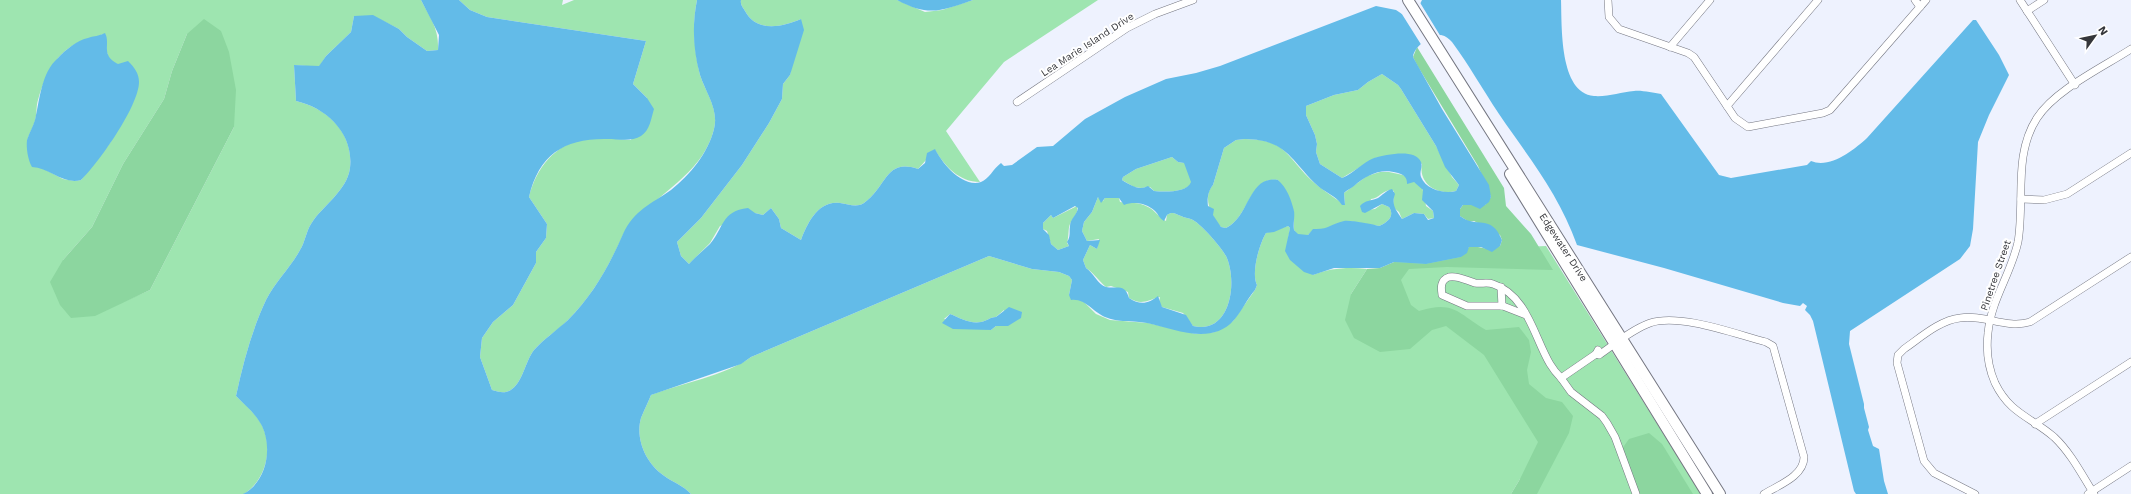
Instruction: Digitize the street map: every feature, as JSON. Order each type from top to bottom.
[{"type":"street","name":"Lea Marie Island Drive","points":[[1017,102],[1127,28],[1155,14],[1193,0]]},
{"type":"street","points":[[1608,0],[1609,17],[1619,29],[1694,57],[1735,118],[1748,127],[1823,113],[1830,110],[1926,0]]},
{"type":"street","points":[[1670,47],[1710,0]]},
{"type":"street","points":[[1727,106],[1818,0]]},
{"type":"street","points":[[1915,0],[1920,7]]},
{"type":"street","points":[[2020,0],[2075,85]]},
{"type":"street","points":[[2027,11],[2044,0]]},
{"type":"street","name":"Edgewater Drive","points":[[1404,1],[1619,341],[1720,494]]},
{"type":"street","name":"Pinetree Street","points":[[2091,493],[2060,444],[2049,433],[2010,406],[1995,383],[1988,356],[1990,321],[1997,296],[2014,257],[2019,233],[2023,153],[2032,127],[2048,104],[2131,48]]},
{"type":"street","points":[[2021,199],[2044,200],[2067,194],[2131,153]]},
{"type":"street","points":[[1975,494],[1934,473],[1924,461],[1897,363],[1898,355],[1904,349],[1945,322],[1968,317],[2015,325],[2030,322],[2131,257]]},
{"type":"street","points":[[1526,315],[1502,306],[1467,306],[1442,295],[1440,287],[1443,281],[1449,277],[1460,278],[1476,283],[1492,283],[1501,287],[1517,300],[1526,315],[1550,364],[1571,392],[1607,423],[1615,437],[1636,494]]},
{"type":"street","points":[[1501,287],[1502,306]]},
{"type":"street","points":[[1561,378],[1596,354],[1596,351],[1601,348],[1605,349],[1652,323],[1676,320],[1766,342],[1773,346],[1804,457],[1804,465],[1800,472],[1764,494]]},
{"type":"street","name":"Edgewater Drive","points":[[1619,341],[1707,494]]},
{"type":"street","points":[[2035,424],[2131,362]]},
{"type":"street","points":[[2091,493],[2131,466]]},
{"type":"green space","points":[[0,0],[421,0],[436,30],[438,50],[427,51],[407,37],[399,29],[373,16],[354,16],[351,32],[326,56],[319,67],[294,65],[296,101],[307,104],[318,110],[328,116],[336,124],[343,133],[348,144],[350,168],[344,184],[311,224],[302,247],[266,300],[248,347],[236,396],[258,419],[266,438],[266,460],[259,479],[244,494],[0,494]],"holes":[[[102,34],[106,35],[109,59],[116,64],[122,64],[131,106],[110,143],[81,180],[75,181],[63,179],[40,167],[27,141],[35,121],[38,100],[46,77],[59,57],[76,43],[87,39],[100,37]],[[187,34],[234,127],[150,290],[123,302],[63,260],[92,227],[123,164],[164,99],[172,71]]]},
{"type":"green space","points":[[459,0],[563,0],[562,5],[574,0],[697,0],[694,28],[696,57],[700,75],[715,115],[714,129],[702,156],[683,178],[630,225],[594,289],[579,309],[534,350],[516,386],[510,391],[505,392],[492,390],[480,357],[482,338],[493,322],[513,305],[536,263],[536,252],[546,238],[547,224],[529,197],[536,176],[548,159],[565,146],[574,142],[591,138],[631,140],[647,98],[633,84],[646,41],[487,17],[470,10]]},
{"type":"green space","points":[[741,0],[897,0],[925,12],[942,10],[973,0],[1098,0],[1004,62],[946,131],[980,182],[966,179],[953,172],[943,162],[935,150],[918,169],[899,167],[892,171],[872,196],[864,203],[855,205],[832,203],[825,205],[814,214],[801,240],[781,228],[779,219],[771,208],[763,215],[755,213],[720,226],[710,243],[689,264],[681,256],[677,242],[701,218],[742,165],[769,123],[782,99],[783,84],[790,75],[801,19],[778,26],[756,23],[750,18],[742,6]]},
{"type":"green space","points":[[204,19],[221,31],[229,52],[236,90],[234,127],[150,290],[95,316],[71,318],[60,305],[50,282],[63,260],[92,227],[123,164],[164,99],[172,71],[187,34]]},
{"type":"green space","points":[[1417,47],[1504,188],[1506,206],[1531,234],[1553,270],[1447,267],[1409,269],[1401,280],[1411,305],[1419,311],[1441,307],[1449,308],[1456,310],[1486,330],[1519,327],[1529,340],[1531,352],[1527,370],[1529,384],[1546,398],[1562,402],[1573,416],[1569,433],[1537,494],[1511,494],[1538,442],[1484,355],[1446,326],[1432,330],[1410,349],[1380,352],[1354,338],[1345,320],[1351,294],[1367,269],[1380,268],[1394,262],[1426,264],[1461,257],[1469,247],[1473,246],[1488,249],[1500,246],[1502,240],[1500,235],[1474,221],[1469,222],[1460,216],[1460,209],[1463,205],[1485,205],[1491,197],[1478,166],[1413,57]]},
{"type":"green space","points":[[1382,74],[1398,85],[1401,89],[1436,146],[1452,177],[1459,185],[1456,191],[1443,192],[1431,187],[1426,183],[1423,177],[1422,164],[1406,154],[1375,158],[1342,178],[1320,164],[1316,152],[1317,144],[1315,135],[1306,115],[1306,106],[1334,95],[1358,90]]},
{"type":"green space","points":[[1236,140],[1258,140],[1276,145],[1288,154],[1312,181],[1345,205],[1344,193],[1367,176],[1380,172],[1403,175],[1421,186],[1424,193],[1426,206],[1433,211],[1434,218],[1428,219],[1424,214],[1414,213],[1402,219],[1399,212],[1393,207],[1394,191],[1388,190],[1371,199],[1367,210],[1375,209],[1382,204],[1389,207],[1391,210],[1390,218],[1388,221],[1379,226],[1349,221],[1336,224],[1327,229],[1312,231],[1308,235],[1298,235],[1294,230],[1294,212],[1290,199],[1278,180],[1268,181],[1261,184],[1234,223],[1226,228],[1221,227],[1211,212],[1208,195],[1213,185],[1224,148]]},
{"type":"green space","points":[[1172,157],[1178,162],[1185,163],[1192,182],[1189,186],[1180,190],[1163,192],[1154,191],[1150,187],[1134,187],[1122,180],[1123,177],[1136,169]]},
{"type":"green space","points":[[1098,197],[1103,201],[1105,198],[1119,198],[1120,202],[1144,205],[1166,221],[1167,215],[1174,213],[1193,220],[1206,231],[1224,252],[1230,267],[1231,292],[1228,304],[1223,314],[1216,322],[1206,327],[1193,326],[1183,313],[1162,307],[1159,303],[1160,297],[1144,302],[1138,302],[1129,298],[1128,292],[1111,286],[1106,287],[1092,272],[1086,268],[1083,260],[1090,245],[1097,249],[1099,239],[1087,241],[1082,231],[1084,222],[1092,212]]},
{"type":"green space","points":[[1077,206],[1076,213],[1069,226],[1067,243],[1069,246],[1058,250],[1051,244],[1047,231],[1043,229],[1043,223],[1051,215],[1053,218]]},
{"type":"green space","points":[[1288,226],[1290,228],[1286,251],[1313,275],[1340,269],[1367,269],[1351,294],[1408,317],[1392,253],[1546,246],[1701,494],[1528,494],[1520,479],[1511,494],[691,494],[685,488],[657,470],[643,450],[640,434],[641,418],[651,395],[729,369],[751,357],[989,256],[1032,269],[1059,272],[1069,276],[1072,280],[1069,295],[1084,302],[1096,314],[1110,320],[1148,323],[1196,334],[1215,332],[1233,321],[1255,290],[1257,285],[1255,280],[1255,266],[1261,244],[1266,233]],"holes":[[[1004,310],[1008,326],[996,326],[991,330],[944,319],[950,314],[961,319],[981,322],[996,317]]]},
{"type":"green space","points":[[1649,433],[1662,444],[1693,494],[1634,494],[1619,453],[1629,439]]},
{"type":"water","points":[[421,0],[459,0],[470,10],[487,17],[646,41],[633,84],[647,98],[654,109],[650,124],[644,134],[633,139],[593,139],[567,146],[547,159],[534,182],[529,197],[547,224],[546,238],[536,252],[536,263],[513,305],[493,322],[482,338],[480,357],[492,390],[502,392],[510,391],[516,386],[534,350],[568,320],[585,301],[600,280],[632,219],[644,208],[671,190],[685,178],[703,155],[707,147],[714,129],[715,115],[700,75],[696,56],[694,28],[697,0],[741,0],[741,5],[750,18],[756,23],[778,26],[801,19],[804,30],[790,75],[783,84],[782,99],[769,123],[742,165],[701,218],[677,242],[681,256],[689,264],[715,238],[728,216],[739,210],[748,208],[755,213],[763,215],[771,208],[779,219],[781,228],[801,240],[814,214],[825,205],[832,203],[855,205],[864,203],[872,196],[892,171],[899,167],[918,169],[925,163],[927,153],[935,149],[942,161],[960,178],[974,183],[981,182],[986,179],[1001,163],[1004,166],[1012,165],[1037,147],[1053,146],[1085,119],[1125,97],[1166,79],[1220,66],[1376,6],[1396,10],[1402,14],[1420,4],[1422,0],[1561,0],[1565,57],[1568,71],[1574,83],[1583,92],[1594,96],[1637,91],[1661,94],[1719,175],[1731,178],[1807,165],[1811,161],[1818,163],[1826,162],[1849,153],[1867,138],[1973,20],[1976,20],[1999,55],[2009,75],[1989,115],[1978,142],[1973,229],[1970,246],[1960,259],[1850,331],[1849,344],[1864,404],[1869,427],[1868,430],[1873,446],[1879,449],[1884,481],[1888,494],[1856,494],[1854,491],[1813,321],[1805,310],[1807,306],[1803,303],[1800,306],[1783,303],[1664,268],[1577,245],[1561,209],[1532,161],[1452,42],[1446,37],[1437,35],[1420,45],[1416,49],[1413,57],[1442,109],[1489,185],[1491,197],[1489,202],[1480,209],[1471,205],[1463,205],[1460,209],[1460,216],[1466,220],[1488,224],[1498,232],[1502,240],[1500,246],[1492,252],[1481,247],[1469,247],[1467,253],[1461,257],[1426,264],[1394,262],[1380,268],[1334,268],[1313,275],[1304,272],[1290,260],[1285,251],[1290,228],[1288,226],[1274,232],[1266,233],[1261,244],[1255,266],[1255,280],[1257,285],[1234,320],[1225,328],[1204,334],[1181,332],[1142,322],[1110,319],[1101,315],[1081,301],[1071,300],[1069,295],[1072,280],[1069,276],[1059,272],[1032,269],[989,256],[751,357],[741,364],[651,395],[641,418],[640,434],[643,450],[657,470],[685,488],[691,494],[243,494],[251,489],[262,474],[267,455],[265,435],[260,422],[236,396],[252,335],[270,293],[302,247],[311,224],[344,184],[350,168],[348,144],[336,124],[328,116],[318,110],[307,104],[296,101],[294,65],[319,66],[326,56],[351,32],[354,16],[373,15],[399,29],[407,37],[427,51],[438,50],[439,35]],"holes":[[[1382,74],[1398,85],[1436,146],[1445,167],[1459,185],[1456,191],[1447,192],[1436,190],[1427,185],[1421,177],[1421,162],[1413,155],[1393,154],[1374,158],[1342,178],[1320,164],[1316,152],[1317,144],[1315,135],[1306,115],[1306,106],[1334,95],[1358,90]],[[1236,140],[1259,140],[1280,147],[1318,186],[1342,205],[1345,205],[1344,193],[1369,176],[1385,171],[1400,174],[1406,178],[1407,184],[1414,182],[1423,190],[1422,200],[1433,211],[1434,218],[1428,220],[1424,214],[1414,213],[1402,219],[1395,207],[1395,194],[1392,189],[1378,198],[1366,202],[1360,206],[1362,212],[1365,213],[1382,204],[1389,207],[1391,210],[1390,218],[1379,226],[1344,221],[1326,228],[1313,229],[1308,235],[1298,234],[1294,230],[1294,211],[1286,190],[1278,180],[1268,180],[1255,190],[1234,223],[1226,228],[1221,227],[1213,215],[1214,209],[1208,206],[1208,195],[1213,185],[1224,148]],[[1172,157],[1178,162],[1184,163],[1191,182],[1189,186],[1175,191],[1154,191],[1148,186],[1138,188],[1122,180],[1123,177],[1136,169]],[[1098,197],[1101,203],[1105,198],[1119,198],[1124,205],[1132,203],[1144,205],[1155,211],[1164,221],[1167,215],[1172,213],[1193,220],[1206,231],[1220,247],[1226,256],[1230,267],[1231,292],[1228,304],[1223,314],[1216,322],[1206,327],[1193,326],[1186,315],[1162,307],[1158,296],[1148,302],[1141,303],[1129,298],[1123,288],[1103,286],[1086,268],[1083,260],[1090,245],[1097,249],[1100,240],[1087,241],[1082,231],[1084,222],[1092,212]],[[1075,206],[1078,208],[1070,224],[1067,242],[1069,246],[1058,250],[1051,244],[1049,235],[1043,229],[1043,223],[1051,215],[1053,218]]]},
{"type":"water","points":[[897,0],[973,0],[943,9],[927,10],[918,9]]},
{"type":"water","points":[[105,33],[107,37],[109,57],[118,64],[128,61],[138,76],[139,82],[137,92],[125,119],[107,148],[81,180],[68,180],[45,170],[32,167],[29,161],[27,140],[35,120],[42,87],[48,71],[52,64],[72,46],[84,39]]},
{"type":"water","points":[[1009,307],[1022,312],[1021,318],[1008,326],[996,326],[991,330],[953,329],[942,323],[950,314],[969,321],[983,321],[996,317]]},
{"type":"pier","points":[[1419,1],[1441,37],[1422,46],[1400,11],[1409,10]]}]
